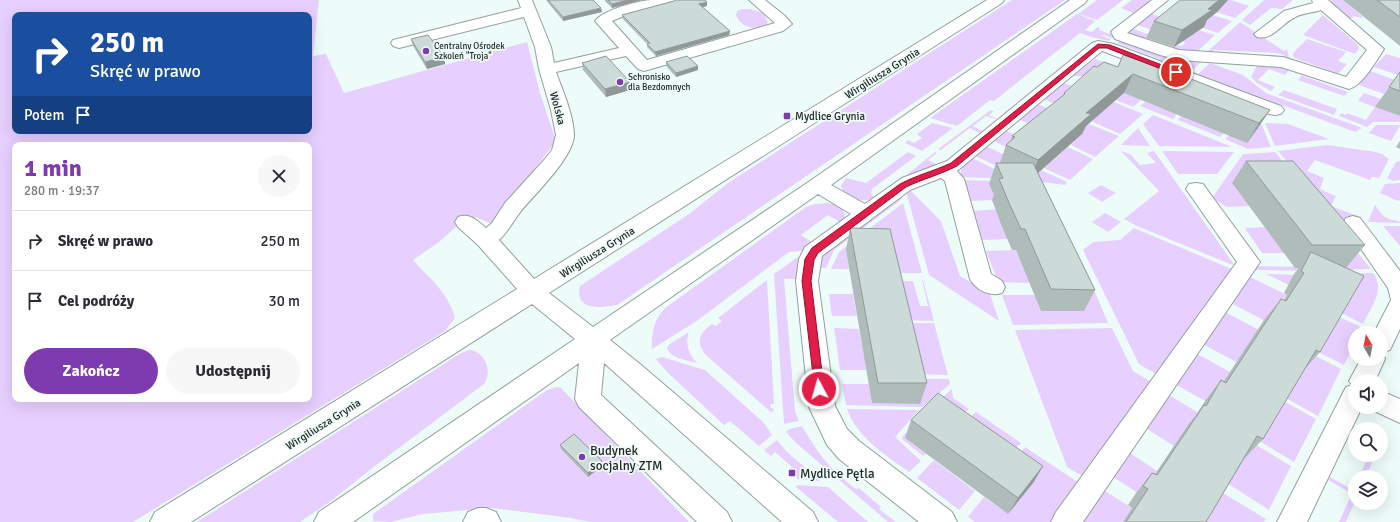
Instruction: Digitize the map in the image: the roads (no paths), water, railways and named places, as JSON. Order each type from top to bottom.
[{"type":"street","points":[[669,0],[606,17],[603,21],[644,66],[778,28],[784,24],[756,0]]},
{"type":"street","name":"Wirgiliusza Grynia","points":[[165,522],[997,0]]},
{"type":"street","points":[[334,521],[1080,0]]},
{"type":"street","points":[[1161,0],[1119,32],[1121,36],[1172,54],[1283,62],[1349,84],[1370,59],[1376,49],[1323,3],[1289,14],[1262,34]]},
{"type":"street","points":[[399,43],[518,13],[528,6]]},
{"type":"street","name":"Wolska","points":[[486,240],[499,228],[512,208],[551,164],[561,150],[565,135],[560,110],[547,69],[543,47],[528,6]]},
{"type":"street","points":[[942,522],[849,450],[837,437],[822,406],[807,281],[810,259],[815,250],[908,183],[945,170],[954,165],[1098,46],[1108,46],[1275,110]]},
{"type":"street","points":[[547,69],[630,50]]},
{"type":"street","points":[[945,170],[954,179],[981,280],[994,287]]},
{"type":"street","points":[[817,185],[865,213]]},
{"type":"street","points":[[1066,522],[1249,262],[1196,189]]},
{"type":"street","points":[[465,222],[486,240],[533,292],[593,340],[803,522]]},
{"type":"street","points":[[1353,223],[1399,287],[1400,296]]},
{"type":"street","points":[[1388,329],[1400,304]]},
{"type":"street","points":[[593,340],[588,398],[717,522]]},
{"type":"street","points":[[1388,406],[1400,412]]},
{"type":"street","points":[[1292,522],[1348,409]]},
{"type":"street","points":[[478,522],[486,522]]},
{"type":"place","name":"Centralny Ośrodek Szkoleń \"Troja\"","points":[[426,51]]},
{"type":"place","name":"Schronisko dla Bezdomnych","points":[[620,82]]},
{"type":"place","name":"Mydlice Grynia","points":[[787,116]]},
{"type":"place","name":"Budynek socjalny ZTM","points":[[582,457]]},
{"type":"place","name":"Mydlice Pętla","points":[[792,473]]}]
